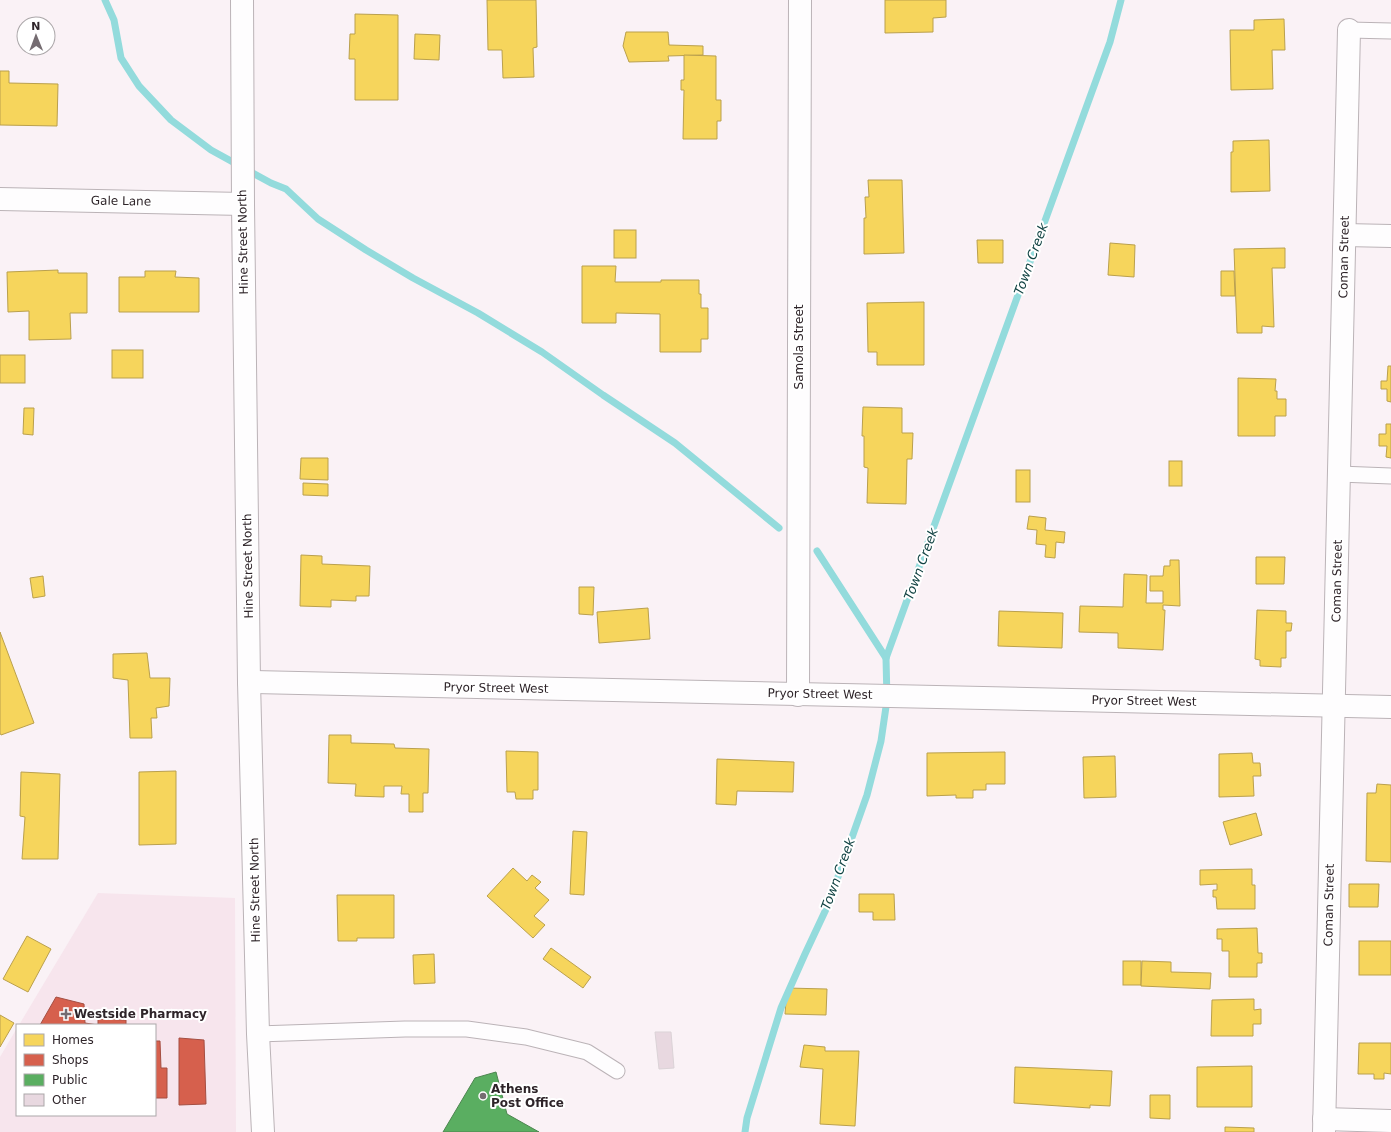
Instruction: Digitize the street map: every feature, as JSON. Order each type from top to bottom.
[{"type":"street","name":"Hine Street North","points":[[242,0],[249,682],[258,1034],[263,1132]]},
{"type":"street","name":"Samola Street","points":[[798,695],[800,0]]},
{"type":"street","name":"Coman Street","points":[[1324,1126],[1349,30]]},
{"type":"street","name":"Gale Lane","points":[[0,199],[243,204]]},
{"type":"street","points":[[1344,235],[1391,236]]},
{"type":"street","name":"Pryor Street West","points":[[249,682],[1391,707]]},
{"type":"street","points":[[1324,1126],[1391,1121]]},
{"type":"lane","points":[[1349,30],[1391,31]]},
{"type":"lane","points":[[1339,474],[1391,476]]},
{"type":"lane","points":[[258,1034],[406,1029],[467,1029],[526,1037],[587,1052],[616,1071]]},
{"type":"shaded area","points":[[98,893],[235,898],[236,1132],[0,1132],[0,1057],[16,1030],[16,1116],[156,1116],[156,1024],[20,1024]]},
{"type":"building: Homes","points":[[487,0],[536,0],[537,47],[533,48],[534,77],[503,78],[502,50],[488,50]]},
{"type":"building: Homes","points":[[885,0],[946,0],[946,17],[933,18],[933,32],[885,33]]},
{"type":"building: Homes","points":[[355,14],[398,15],[398,100],[355,100],[355,59],[349,59],[350,34],[355,34]]},
{"type":"building: Homes","points":[[1284,19],[1285,50],[1272,50],[1273,89],[1231,90],[1230,30],[1254,30],[1254,20]]},
{"type":"building: Homes","points":[[626,32],[668,32],[669,45],[703,46],[703,55],[668,56],[669,61],[629,62],[623,46]]},
{"type":"building: Homes","points":[[415,34],[440,35],[439,60],[414,59]]},
{"type":"building: Homes","points":[[684,55],[716,56],[716,100],[721,100],[721,121],[717,121],[717,139],[683,139],[684,90],[681,90],[681,80],[684,80]]},
{"type":"building: Homes","points":[[0,71],[9,71],[9,83],[58,84],[57,126],[0,125]]},
{"type":"building: Homes","points":[[1269,140],[1270,191],[1231,192],[1231,152],[1233,152],[1233,141]]},
{"type":"building: Homes","points":[[868,180],[902,180],[904,253],[864,254],[864,218],[866,218],[865,197],[869,197]]},
{"type":"building: Homes","points":[[614,230],[636,230],[636,258],[614,258]]},
{"type":"building: Homes","points":[[977,240],[1003,240],[1003,263],[978,263]]},
{"type":"building: Homes","points":[[1110,243],[1135,245],[1134,277],[1108,275]]},
{"type":"building: Homes","points":[[1285,248],[1285,268],[1272,268],[1274,327],[1262,326],[1262,333],[1237,333],[1234,249]]},
{"type":"building: Homes","points":[[582,266],[616,266],[615,282],[699,280],[701,308],[708,308],[708,339],[701,339],[701,352],[660,352],[660,314],[616,313],[616,323],[582,323]]},
{"type":"building: Homes","points":[[58,270],[58,273],[87,273],[87,313],[70,313],[71,339],[29,340],[29,311],[8,312],[7,272]]},
{"type":"building: Homes","points":[[145,271],[176,271],[175,277],[199,278],[199,312],[119,312],[119,277],[145,277]]},
{"type":"building: Homes","points":[[1221,271],[1234,271],[1235,296],[1221,296]]},
{"type":"building: Homes","points":[[924,302],[924,365],[877,365],[877,352],[868,352],[867,303]]},
{"type":"building: Homes","points":[[112,350],[143,350],[143,378],[112,378]]},
{"type":"building: Homes","points":[[0,355],[25,355],[25,383],[0,383]]},
{"type":"building: Homes","points":[[1388,366],[1391,366],[1391,402],[1387,401],[1387,389],[1381,389],[1381,381],[1387,381]]},
{"type":"building: Homes","points":[[1238,378],[1276,379],[1275,391],[1277,391],[1277,399],[1286,399],[1286,416],[1275,416],[1275,436],[1238,436]]},
{"type":"building: Homes","points":[[863,407],[902,408],[902,433],[913,433],[912,459],[907,459],[906,504],[867,503],[868,468],[864,467],[864,436],[862,436]]},
{"type":"building: Homes","points":[[24,408],[34,408],[33,435],[23,434]]},
{"type":"building: Homes","points":[[1386,424],[1391,424],[1391,458],[1386,457],[1387,446],[1379,446],[1379,434],[1386,434]]},
{"type":"building: Homes","points":[[301,458],[328,458],[328,480],[300,479]]},
{"type":"building: Homes","points":[[1169,461],[1182,461],[1182,486],[1169,486]]},
{"type":"building: Homes","points":[[1016,470],[1030,470],[1030,502],[1016,502]]},
{"type":"building: Homes","points":[[303,483],[328,484],[328,496],[303,495]]},
{"type":"building: Homes","points":[[1029,516],[1046,518],[1045,530],[1065,532],[1064,543],[1056,542],[1055,558],[1045,557],[1046,545],[1036,544],[1037,530],[1027,529]]},
{"type":"building: Homes","points":[[301,555],[322,556],[322,564],[370,566],[369,596],[356,596],[356,601],[331,600],[331,607],[300,606]]},
{"type":"building: Homes","points":[[1256,557],[1285,557],[1284,584],[1256,584]]},
{"type":"building: Homes","points":[[1170,560],[1179,560],[1180,606],[1163,605],[1163,610],[1165,610],[1163,650],[1118,648],[1118,633],[1079,632],[1080,606],[1123,607],[1124,574],[1147,575],[1146,603],[1163,603],[1163,591],[1150,591],[1150,576],[1163,576],[1164,566],[1170,566]]},
{"type":"building: Homes","points":[[43,576],[45,596],[33,598],[30,578]]},
{"type":"building: Homes","points":[[579,587],[594,587],[593,615],[579,614]]},
{"type":"building: Homes","points":[[648,608],[650,639],[599,643],[597,612]]},
{"type":"building: Homes","points":[[1257,610],[1286,611],[1286,623],[1292,623],[1291,631],[1286,631],[1286,658],[1281,658],[1281,667],[1260,666],[1260,660],[1255,659]]},
{"type":"building: Homes","points":[[999,611],[1063,613],[1062,648],[998,646]]},
{"type":"building: Homes","points":[[0,632],[34,723],[1,735],[0,733]]},
{"type":"building: Homes","points":[[147,653],[150,678],[170,678],[169,706],[156,708],[157,718],[151,718],[152,738],[130,738],[128,680],[113,678],[113,654]]},
{"type":"building: Homes","points":[[329,735],[351,735],[351,743],[394,744],[395,748],[429,749],[428,793],[423,793],[423,812],[409,812],[409,794],[401,794],[402,786],[384,786],[384,797],[355,796],[356,784],[328,783]]},
{"type":"building: Homes","points":[[506,751],[538,752],[538,790],[533,790],[533,799],[516,799],[515,792],[507,792]]},
{"type":"building: Homes","points":[[1005,752],[1005,784],[986,784],[986,790],[973,790],[973,798],[956,798],[956,795],[927,796],[927,753]]},
{"type":"building: Homes","points":[[1252,753],[1253,763],[1260,763],[1261,776],[1253,776],[1254,796],[1219,797],[1219,754]]},
{"type":"building: Homes","points":[[1115,756],[1116,797],[1084,798],[1083,757]]},
{"type":"building: Homes","points":[[717,759],[794,762],[793,792],[737,791],[736,805],[716,804]]},
{"type":"building: Homes","points":[[176,771],[176,844],[139,845],[139,772]]},
{"type":"building: Homes","points":[[21,772],[60,774],[58,859],[22,859],[25,817],[20,816]]},
{"type":"building: Homes","points":[[1377,784],[1391,785],[1391,862],[1366,861],[1367,793],[1376,793]]},
{"type":"building: Homes","points":[[1256,813],[1262,835],[1230,845],[1223,822]]},
{"type":"building: Homes","points":[[573,831],[587,832],[584,895],[570,894]]},
{"type":"building: Homes","points":[[513,868],[527,881],[532,875],[541,882],[535,888],[549,900],[534,916],[545,925],[533,938],[487,896]]},
{"type":"building: Homes","points":[[1252,869],[1252,885],[1255,885],[1255,909],[1217,909],[1216,897],[1213,897],[1213,890],[1217,890],[1217,884],[1200,885],[1200,870]]},
{"type":"building: Homes","points":[[1349,884],[1379,884],[1378,907],[1349,907]]},
{"type":"building: Homes","points":[[859,894],[894,894],[895,920],[873,920],[873,912],[859,912]]},
{"type":"building: Homes","points":[[337,895],[394,895],[394,938],[357,938],[357,941],[338,941]]},
{"type":"building: Homes","points":[[1257,928],[1258,953],[1262,953],[1262,963],[1257,963],[1257,977],[1229,977],[1229,951],[1222,951],[1222,939],[1217,939],[1217,929]]},
{"type":"building: Homes","points":[[27,936],[51,949],[28,992],[3,979]]},
{"type":"building: Homes","points":[[1359,941],[1391,941],[1391,975],[1359,975]]},
{"type":"building: Homes","points":[[551,948],[591,977],[583,988],[543,959]]},
{"type":"building: Homes","points":[[434,954],[435,983],[414,984],[413,955]]},
{"type":"building: Homes","points":[[1123,961],[1141,961],[1141,985],[1123,985]]},
{"type":"building: Homes","points":[[1142,961],[1171,962],[1171,972],[1211,973],[1210,989],[1141,986]]},
{"type":"building: Homes","points":[[787,988],[827,989],[826,1015],[785,1014]]},
{"type":"building: Homes","points":[[1254,999],[1254,1010],[1261,1009],[1261,1024],[1253,1024],[1253,1036],[1211,1036],[1212,1000]]},
{"type":"building: Homes","points":[[0,1015],[14,1023],[0,1047]]},
{"type":"building: Homes","points":[[1359,1043],[1391,1043],[1391,1074],[1384,1073],[1384,1079],[1374,1079],[1374,1074],[1358,1074]]},
{"type":"building: Homes","points":[[804,1045],[825,1047],[825,1051],[859,1051],[855,1126],[820,1124],[823,1069],[800,1067]]},
{"type":"building: Homes","points":[[1252,1066],[1252,1107],[1197,1107],[1197,1067]]},
{"type":"building: Homes","points":[[1015,1067],[1112,1071],[1110,1106],[1090,1105],[1090,1108],[1014,1103]]},
{"type":"building: Homes","points":[[1150,1095],[1170,1095],[1170,1119],[1150,1118]]},
{"type":"building: Homes","points":[[1225,1127],[1254,1128],[1254,1132],[1225,1132]]},
{"type":"building: Shops","name":"Westside Pharmacy","points":[[56,997],[84,1004],[85,1023],[92,1024],[41,1024]]},
{"type":"building: Shops","points":[[98,1019],[126,1020],[126,1024],[98,1024]]},
{"type":"building: Shops","points":[[179,1038],[204,1040],[206,1104],[179,1105]]},
{"type":"building: Shops","points":[[156,1041],[160,1041],[161,1068],[167,1068],[167,1098],[156,1098]]},
{"type":"building: Public","name":"Athens Post Office","points":[[496,1072],[507,1114],[539,1132],[443,1132],[475,1078]]},
{"type":"building: Other","points":[[655,1032],[671,1032],[674,1068],[659,1069]]},
{"type":"waterway","points":[[105,0],[114,20],[121,58],[139,86],[171,120],[211,150],[271,183],[286,189],[318,219],[366,250],[413,278],[478,313],[542,352],[675,443],[779,528]]},
{"type":"waterway","name":"Town Creek","points":[[745,1132],[747,1118],[781,1008],[828,905],[867,795],[881,741],[887,700],[886,658],[1110,42],[1121,0]]},
{"type":"waterway","points":[[817,551],[886,658]]},
{"type":"place","name":"Westside Pharmacy","points":[[66,1014]]},
{"type":"place","name":"Athens Post Office","points":[[483,1096]]}]
